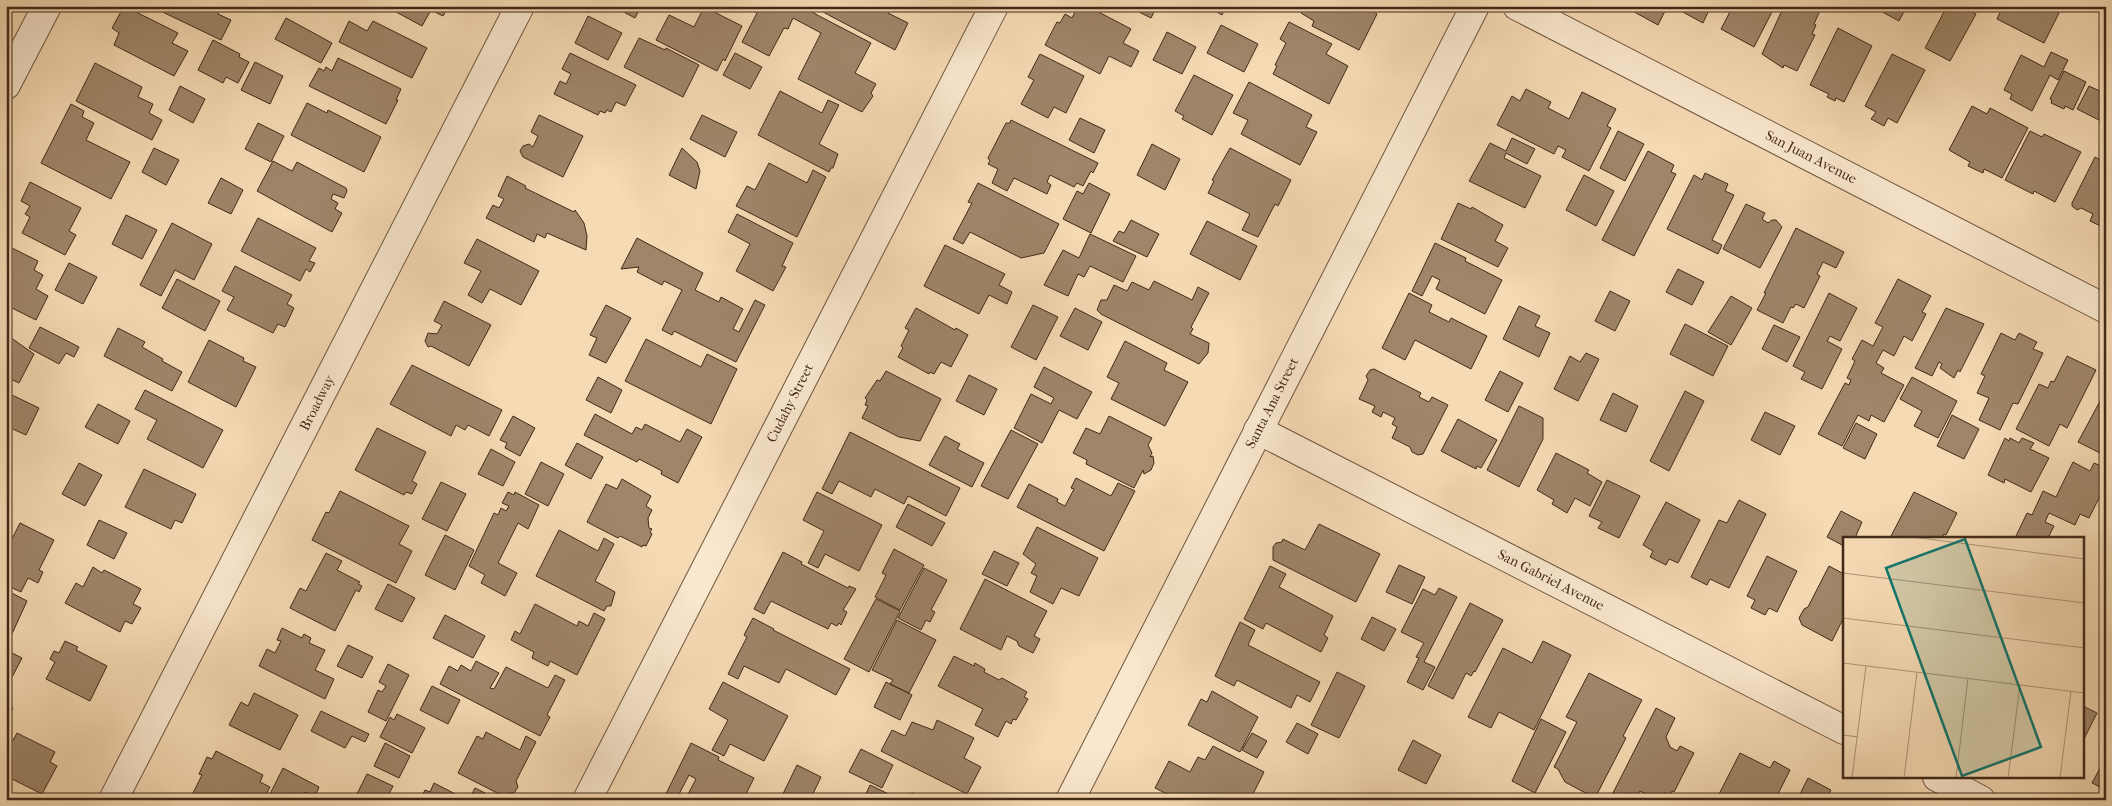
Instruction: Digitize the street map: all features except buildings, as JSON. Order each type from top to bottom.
[{"type":"street","points":[[6,85],[47,6]]},
{"type":"street","name":"Broadway","points":[[113,800],[520,6]]},
{"type":"street","name":"Cudahy Street","points":[[587,800],[994,6]]},
{"type":"street","name":"Santa Ana Street","points":[[1070,800],[1475,6]]},
{"type":"street","name":"San Juan Avenue","points":[[1517,6],[2106,309]]},
{"type":"street","name":"San Gabriel Avenue","points":[[1258,430],[1843,729]]},
{"type":"street","points":[[1939,778],[1981,800]]}]
